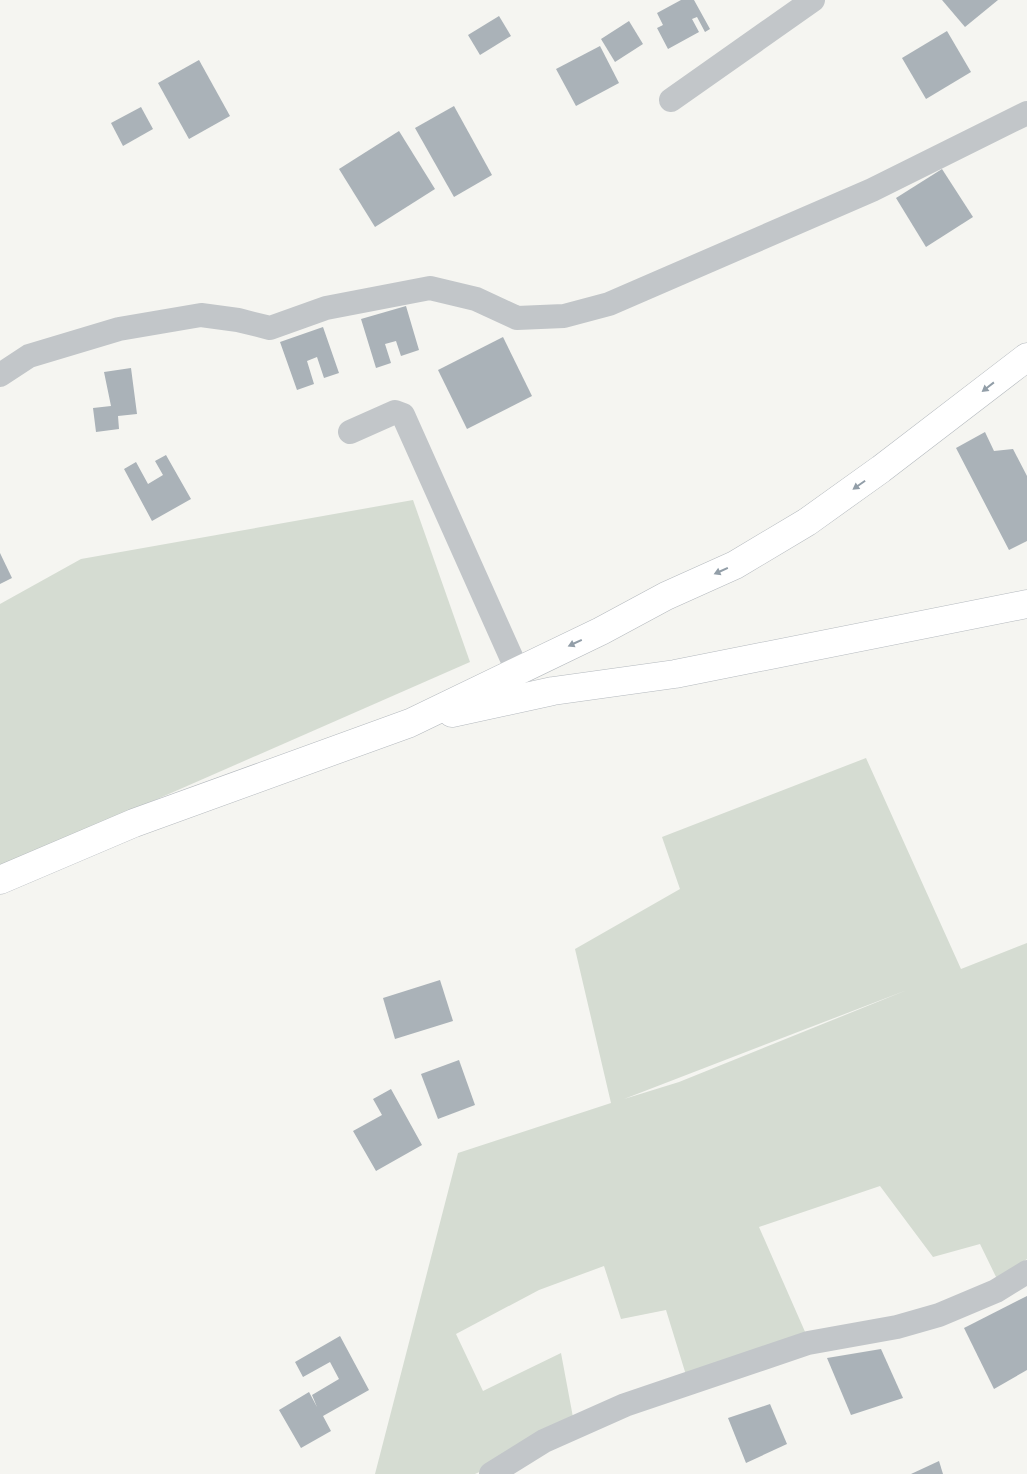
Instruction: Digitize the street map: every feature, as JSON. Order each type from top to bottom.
[{"type":"street","points":[[671,100],[813,0]]},
{"type":"street","points":[[0,375],[28,356],[119,328],[202,315],[238,320],[270,328],[326,308],[430,288],[476,299],[517,318],[564,316],[609,304],[872,190],[1027,113]]},
{"type":"street","points":[[0,880],[134,823],[410,723],[600,631],[666,596],[735,565],[807,522],[881,469],[1027,357]]},
{"type":"street","points":[[350,432],[395,412],[403,415],[517,670]]},
{"type":"street","points":[[410,723],[553,691],[675,674],[1027,604]]},
{"type":"street","points":[[491,1474],[544,1441],[625,1405],[808,1343],[897,1326],[939,1315],[996,1291],[1027,1272]]},
{"type":"shaded area","points":[[413,500],[470,662],[0,868],[0,604],[81,559]]},
{"type":"shaded area","points":[[866,758],[961,969],[1027,943],[1027,1259],[998,1281],[980,1244],[933,1257],[880,1186],[759,1227],[806,1334],[686,1375],[666,1310],[621,1319],[604,1266],[539,1290],[456,1334],[483,1391],[561,1353],[575,1428],[475,1474],[375,1474],[458,1153],[611,1103],[575,949],[680,889],[662,837]],"holes":[[[907,990],[679,1082],[624,1099]]]},
{"type":"building","points":[[681,0],[694,0],[710,29],[705,32],[697,17],[692,19],[699,32],[668,49],[657,28],[663,25],[657,13]]},
{"type":"building","points":[[942,0],[998,0],[965,27]]},
{"type":"building","points":[[499,16],[511,36],[480,55],[468,35]]},
{"type":"building","points":[[629,21],[643,44],[615,62],[601,39]]},
{"type":"building","points":[[947,31],[971,72],[926,99],[902,58]]},
{"type":"building","points":[[600,46],[619,83],[576,106],[556,69]]},
{"type":"building","points":[[199,60],[230,116],[189,139],[158,83]]},
{"type":"building","points":[[454,106],[492,175],[454,197],[415,128]]},
{"type":"building","points":[[141,107],[153,129],[123,146],[111,123]]},
{"type":"building","points":[[399,131],[435,189],[375,227],[339,169]]},
{"type":"building","points":[[942,169],[973,217],[926,247],[896,198]]},
{"type":"building","points":[[406,306],[419,350],[401,356],[396,341],[385,344],[391,363],[376,368],[361,319]]},
{"type":"building","points":[[323,327],[339,373],[324,378],[317,357],[307,361],[314,384],[297,390],[280,342]]},
{"type":"building","points":[[503,337],[532,396],[467,429],[438,370]]},
{"type":"building","points":[[131,368],[137,414],[118,416],[119,429],[96,432],[93,408],[111,406],[104,372]]},
{"type":"building","points":[[985,432],[994,451],[1013,449],[1027,476],[1027,541],[1009,550],[956,448]]},
{"type":"building","points":[[166,455],[191,499],[152,521],[124,469],[136,462],[148,484],[163,475],[155,461]]},
{"type":"building","points":[[0,553],[12,578],[0,584]]},
{"type":"building","points":[[440,980],[453,1021],[395,1039],[383,998]]},
{"type":"building","points":[[459,1060],[475,1105],[438,1119],[421,1074]]},
{"type":"building","points":[[391,1089],[422,1145],[376,1171],[353,1131],[382,1115],[373,1099]]},
{"type":"building","points":[[1027,1296],[1027,1370],[994,1389],[964,1328]]},
{"type":"building","points":[[340,1336],[369,1390],[323,1416],[331,1431],[301,1448],[279,1410],[309,1392],[317,1407],[312,1395],[339,1379],[330,1362],[303,1377],[295,1362]]},
{"type":"building","points":[[881,1349],[903,1398],[851,1415],[827,1358]]},
{"type":"building","points":[[770,1404],[787,1444],[746,1463],[728,1418]]},
{"type":"building","points":[[939,1461],[943,1474],[911,1474]]}]
